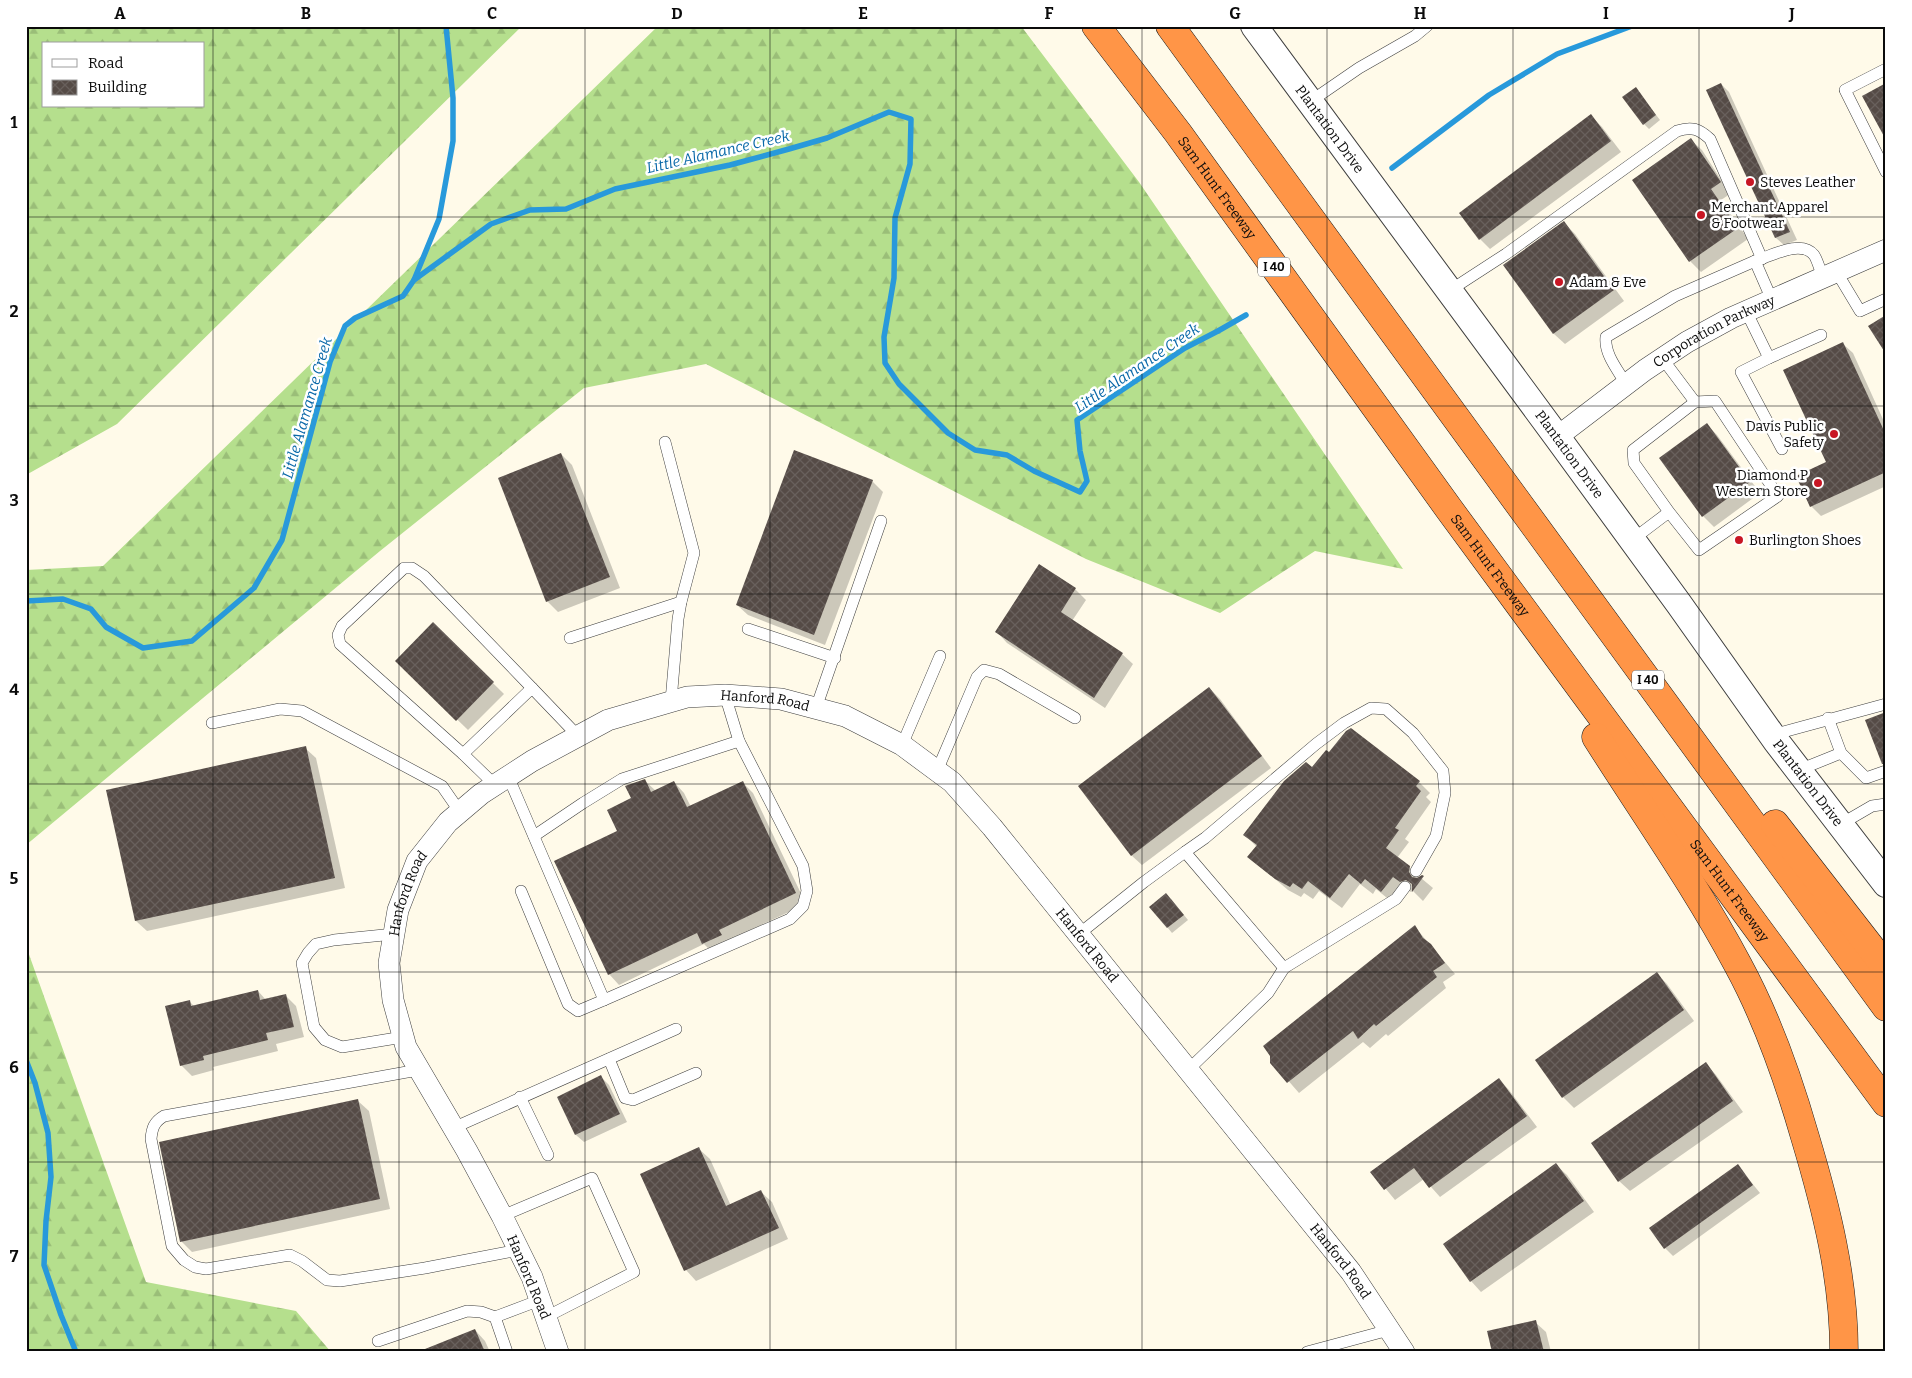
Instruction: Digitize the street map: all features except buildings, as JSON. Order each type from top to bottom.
[{"type":"highway","name":"Sam Hunt Freeway","points":[[1096,26],[1178,134],[1449,509],[1886,1103]]},
{"type":"highway","name":"I 40","points":[[1170,26],[1886,1007]]},
{"type":"highway","points":[[1410,353],[1886,967]]},
{"type":"highway","points":[[1449,509],[1708,911],[1739,966],[1766,1023],[1792,1093],[1815,1168],[1840,1283],[1844,1352]]},
{"type":"street","name":"Plantation Drive","points":[[1254,26],[1557,437],[1772,735],[1886,884]]},
{"type":"street","name":"Corporation Parkway","points":[[1557,437],[1626,384],[1686,342],[1746,311],[1886,250]]},
{"type":"street","name":"Hanford Road","points":[[558,1352],[532,1277],[519,1250],[502,1216],[406,1047],[393,1000],[391,982],[390,963],[398,910],[417,861],[448,822],[481,794],[532,761],[608,720],[687,697],[725,695],[781,699],[845,716],[902,746],[952,782],[992,827],[1351,1272],[1404,1352]]},
{"type":"lane","points":[[1311,101],[1359,68],[1415,36],[1427,26]]},
{"type":"lane","points":[[1886,70],[1845,90],[1886,172]]},
{"type":"lane","points":[[1450,291],[1506,254],[1677,131],[1688,128],[1700,130],[1710,139],[1759,260],[1772,300]]},
{"type":"lane","points":[[1626,384],[1607,352],[1605,344],[1606,337],[1609,334],[1674,296],[1759,260],[1792,249],[1806,249],[1815,256],[1860,310],[1886,299]]},
{"type":"lane","points":[[1746,311],[1769,358]]},
{"type":"lane","points":[[1782,449],[1741,372],[1822,334]]},
{"type":"lane","points":[[1662,358],[1695,402]]},
{"type":"lane","points":[[1715,401],[1778,496],[1699,550],[1669,512],[1634,463],[1633,450],[1695,402],[1715,401]]},
{"type":"lane","points":[[665,442],[694,552],[680,602],[671,701]]},
{"type":"lane","points":[[1632,540],[1669,512]]},
{"type":"lane","points":[[816,708],[882,522]]},
{"type":"lane","points":[[578,736],[424,576],[412,568],[404,568],[342,626],[338,635],[340,644],[463,754],[502,781],[534,836],[604,1000]]},
{"type":"lane","points":[[570,638],[680,602]]},
{"type":"lane","points":[[748,629],[835,658]]},
{"type":"lane","points":[[902,746],[940,656]]},
{"type":"lane","points":[[937,771],[977,677],[984,670],[999,674],[1075,718]]},
{"type":"lane","points":[[463,754],[532,688]]},
{"type":"lane","points":[[521,891],[568,1004],[578,1011],[790,919],[803,906],[807,891],[803,866],[739,741],[725,695]]},
{"type":"lane","points":[[1772,735],[1828,718],[1886,704]]},
{"type":"lane","points":[[1079,934],[1144,882],[1205,838],[1316,744],[1344,723],[1371,708],[1386,708],[1413,734],[1443,771],[1445,793],[1436,836],[1416,870]]},
{"type":"lane","points":[[212,723],[280,709],[302,712],[442,786],[460,812]]},
{"type":"lane","points":[[1828,718],[1841,754],[1866,778],[1886,771]]},
{"type":"lane","points":[[534,836],[583,802],[622,779],[739,741]]},
{"type":"lane","points":[[1799,770],[1841,754]]},
{"type":"lane","points":[[1841,824],[1872,806],[1886,804]]},
{"type":"lane","points":[[1185,852],[1284,968]]},
{"type":"lane","points":[[1188,1070],[1268,992],[1284,968],[1396,899],[1405,887]]},
{"type":"lane","points":[[394,934],[334,940],[316,944],[302,963],[314,1027],[325,1040],[342,1047],[403,1037]]},
{"type":"lane","points":[[453,1128],[676,1029]]},
{"type":"lane","points":[[609,1059],[625,1098],[633,1100],[696,1073]]},
{"type":"lane","points":[[418,1070],[164,1116],[157,1120],[152,1128],[150,1139],[172,1246],[184,1260],[201,1268],[206,1269],[290,1255],[302,1261],[327,1280],[340,1281],[425,1268],[519,1250]]},
{"type":"lane","points":[[520,1098],[548,1156]]},
{"type":"lane","points":[[378,1341],[467,1311],[481,1312],[494,1318],[543,1308],[634,1272],[592,1178],[502,1216]]},
{"type":"lane","points":[[494,1318],[507,1352]]},
{"type":"lane","points":[[1307,1352],[1339,1348],[1389,1330]]},
{"type":"green space","points":[[26,26],[522,26],[117,424],[26,475]]},
{"type":"green space","points":[[658,26],[1021,26],[1139,182],[1403,569],[1315,551],[1220,613],[1086,559],[706,364],[584,388],[380,551],[26,845],[26,570],[103,566]]},
{"type":"green space","points":[[26,946],[146,1282],[296,1311],[331,1352],[26,1352]]},
{"type":"waterway","points":[[414,280],[439,219],[453,141],[453,98],[446,26]]},
{"type":"waterway","name":"Little Alamance Creek","points":[[1392,168],[1489,95],[1557,54],[1632,26]]},
{"type":"waterway","name":"Little Alamance Creek","points":[[26,601],[63,599],[91,609],[106,627],[143,648],[192,641],[254,588],[282,540],[330,362],[345,326],[355,318],[403,296],[414,280],[491,224],[530,210],[566,209],[615,189],[730,165],[789,149],[827,138],[889,112],[911,119],[910,164],[895,218],[894,278],[884,337],[885,363],[899,384],[948,433],[975,450],[1007,455],[1034,471],[1080,492],[1087,481],[1080,451],[1077,420],[1185,348],[1246,315]]},
{"type":"waterway","name":"Little Alamance Creek","points":[[26,1060],[35,1083],[48,1133],[51,1177],[44,1265],[76,1352]]},
{"type":"place","name":"Steves Leather","points":[[1750,182]]},
{"type":"place","name":"Merchant Apparel & Footwear","points":[[1701,215]]},
{"type":"place","name":"Adam & Eve","points":[[1559,282]]},
{"type":"place","name":"Davis Public Safety","points":[[1834,434]]},
{"type":"place","name":"Diamond P Western Store","points":[[1818,483]]},
{"type":"place","name":"Burlington Shoes","points":[[1739,540]]}]
